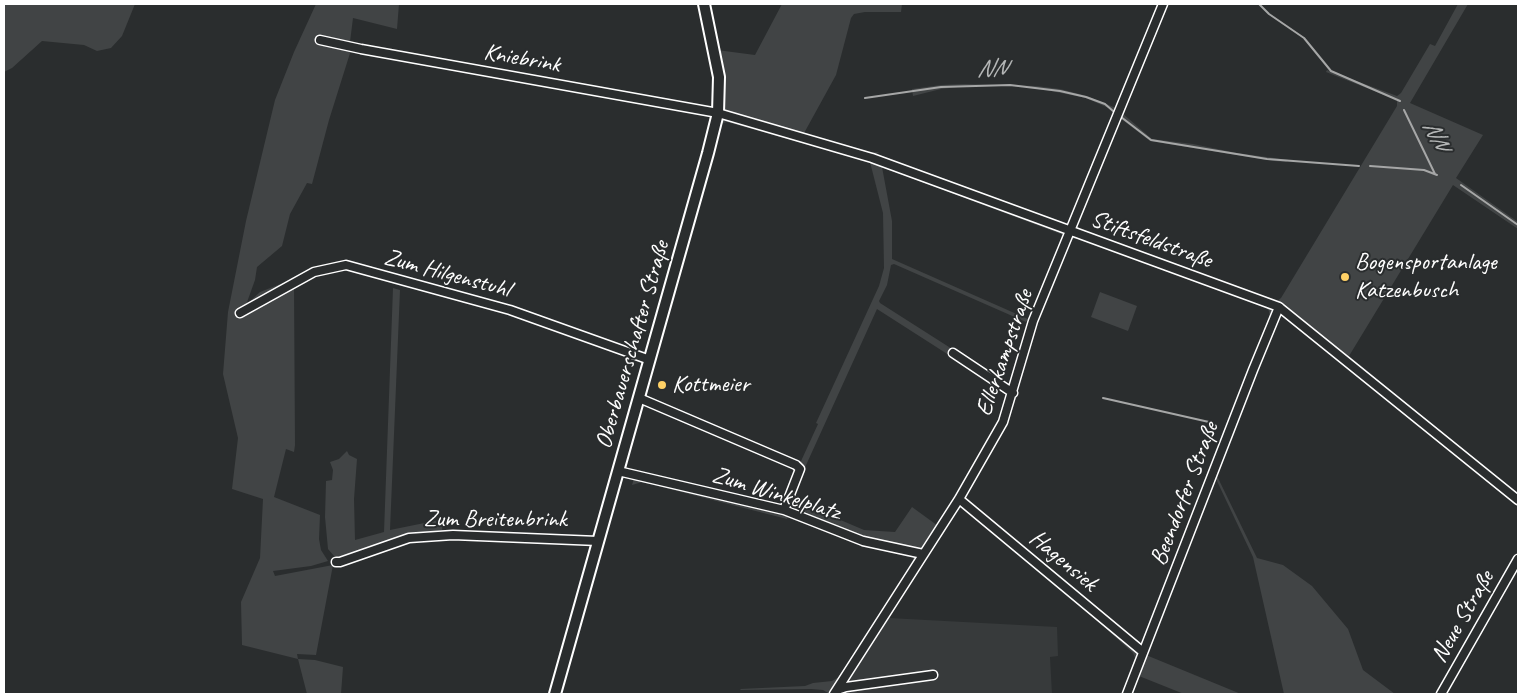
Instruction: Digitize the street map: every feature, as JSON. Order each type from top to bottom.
[{"type":"main road","name":"Oberbauerschafter Straße","points":[[555,694],[718,113],[720,77],[704,4]]},
{"type":"street","name":"Ellerkampstraße","points":[[836,692],[958,499],[1003,422],[1013,394],[1033,321],[1163,4]]},
{"type":"street","name":"Kniebrink","points":[[320,40],[718,113]]},
{"type":"street","name":"Stiftsfeldstraße","points":[[718,113],[872,158],[1279,307],[1518,500]]},
{"type":"street","name":"Zum Hilgenstuhl","points":[[240,313],[314,272],[346,265],[510,310],[650,360]]},
{"type":"street","name":"Beendorfer Straße","points":[[1127,694],[1249,379],[1279,307]]},
{"type":"street","points":[[953,353],[1013,394]]},
{"type":"street","points":[[639,398],[796,465],[800,469],[784,510]]},
{"type":"street","name":"Zum Winkelplatz","points":[[618,471],[784,510],[863,541],[923,554]]},
{"type":"street","name":"Hagensiek","points":[[958,499],[1143,652]]},
{"type":"street","name":"Zum Breitenbrink","points":[[336,562],[409,538],[452,535],[598,541]]},
{"type":"street","name":"Neue Straße","points":[[1441,694],[1518,559]]},
{"type":"street","name":"Ellerkampstraße","points":[[836,692],[846,687],[933,675]]},
{"type":"shaded area","points":[[4,4],[135,4],[122,36],[111,48],[97,51],[84,45],[42,41],[12,68],[4,72]]},
{"type":"shaded area","points":[[316,4],[399,4],[397,29],[353,18],[350,42],[707,107],[706,116],[705,114],[351,50],[329,120],[312,184],[307,183],[290,214],[282,246],[257,267],[255,280],[246,305],[260,292],[283,283],[288,291],[294,287],[295,445],[294,452],[286,449],[274,497],[320,515],[319,539],[321,550],[328,561],[311,566],[273,571],[275,576],[333,565],[316,655],[297,654],[298,659],[242,645],[241,602],[260,558],[263,499],[232,489],[238,438],[223,374],[228,312],[246,221],[275,100]]},
{"type":"shaded area","points":[[782,4],[902,4],[901,12],[865,12],[854,14],[851,18],[836,75],[803,135],[867,153],[879,152],[877,154],[879,157],[1067,225],[1071,221],[1115,111],[1086,98],[1036,88],[966,86],[941,89],[913,96],[912,89],[965,84],[1036,86],[1060,89],[1087,96],[1116,108],[1159,4],[1168,4],[1122,113],[1152,139],[1289,160],[1286,162],[1274,161],[1150,141],[1120,118],[1077,227],[1080,230],[1268,300],[1277,301],[1281,298],[1397,106],[1397,100],[1326,72],[1327,70],[1397,96],[1401,93],[1430,44],[1435,46],[1458,4],[1468,4],[1410,103],[1483,135],[1456,178],[1518,222],[1518,229],[1453,185],[1349,356],[1518,494],[1518,507],[1284,316],[1278,319],[1217,476],[1257,558],[1283,565],[1312,586],[1348,629],[1363,670],[1395,694],[1284,694],[1253,557],[1216,479],[1146,655],[1241,694],[1184,694],[1139,676],[1133,694],[1123,694],[1135,658],[1133,653],[1052,580],[1138,645],[1143,643],[1163,587],[1259,348],[1270,318],[1269,311],[1265,306],[1077,238],[1074,239],[882,167],[892,221],[892,259],[1028,319],[1026,322],[894,264],[891,265],[887,285],[879,301],[880,303],[1007,384],[1005,391],[877,309],[792,496],[796,501],[864,530],[895,532],[912,507],[945,531],[838,694],[827,694],[823,690],[811,689],[740,689],[805,686],[832,681],[839,677],[883,608],[887,605],[913,560],[910,554],[861,545],[789,515],[787,519],[642,482],[632,485],[636,472],[780,507],[879,286],[884,268],[883,213],[870,162],[727,122],[721,124],[724,104],[722,74],[717,50],[755,55]]},
{"type":"shaded area","points":[[393,288],[400,290],[390,530],[444,519],[442,530],[415,534],[342,558],[334,556],[328,549],[325,517],[326,481],[332,480],[333,470],[330,462],[339,459],[347,451],[349,455],[357,459],[354,499],[355,540],[384,532]]},
{"type":"shaded area","points":[[1100,292],[1137,306],[1128,331],[1091,317]]},
{"type":"shaded area","points":[[889,618],[1057,627],[1058,656],[1050,657],[1052,694],[838,694]]},
{"type":"shaded area","points":[[298,659],[315,660],[343,667],[341,694],[307,694]]},
{"type":"waterway","name":"NN","points":[[1259,4],[1269,14],[1304,38],[1331,71],[1400,101]]},
{"type":"waterway","name":"NN","points":[[865,98],[941,87],[1010,85],[1060,91],[1086,97],[1105,104],[1113,111]]},
{"type":"waterway","name":"NN","points":[[1404,110],[1435,174]]},
{"type":"waterway","name":"NN","points":[[1121,117],[1151,140],[1267,159],[1359,166]]},
{"type":"waterway","name":"NN","points":[[1370,166],[1424,170],[1437,175]]},
{"type":"waterway","points":[[1461,185],[1518,225]]},
{"type":"waterway","points":[[1103,398],[1209,422]]},
{"type":"place","name":"Bogensportanlage Katzenbusch","points":[[1345,277]]},
{"type":"place","name":"Kottmeier","points":[[662,385]]}]
